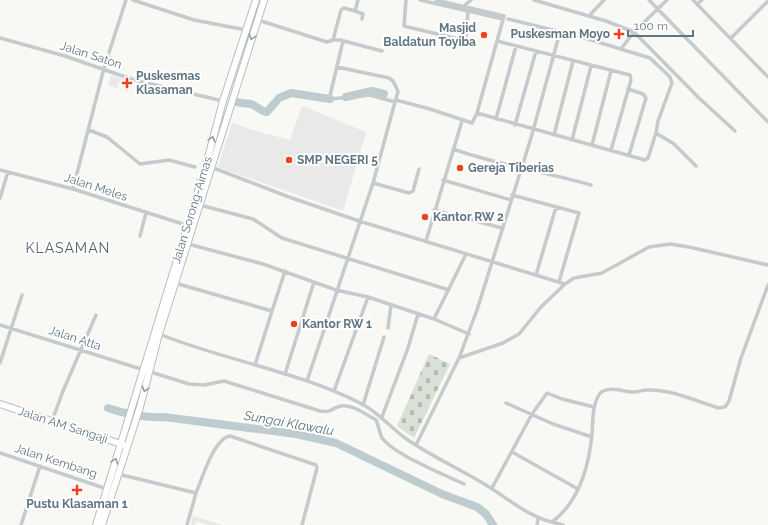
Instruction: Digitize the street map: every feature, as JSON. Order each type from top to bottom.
[{"type":"highway","name":"Jalan Sorong-Aimas","points":[[123,444],[128,420],[159,334],[200,205],[223,101],[256,0]]},
{"type":"highway","name":"Jalan Sorong-Aimas","points":[[123,444],[134,423],[140,407],[146,372],[186,225],[209,166],[264,0]]},
{"type":"highway","name":"Jalan AM Sangaji","points":[[0,404],[123,444]]},
{"type":"highway","points":[[102,525],[117,474],[123,444]]},
{"type":"highway","points":[[96,525],[107,488],[123,444]]},
{"type":"street","points":[[73,189],[104,68],[126,0]]},
{"type":"street","points":[[133,0],[194,20],[246,30]]},
{"type":"street","points":[[356,11],[358,0]]},
{"type":"street","points":[[406,0],[404,26],[462,40],[466,37],[468,12]]},
{"type":"street","points":[[420,0],[464,6],[650,58],[735,130]]},
{"type":"street","points":[[460,10],[471,0]]},
{"type":"street","points":[[534,0],[589,16],[634,32],[674,78]]},
{"type":"street","points":[[589,16],[604,0]]},
{"type":"street","points":[[649,0],[768,122]]},
{"type":"street","points":[[621,49],[634,32],[667,0]]},
{"type":"street","points":[[693,0],[768,77]]},
{"type":"street","points":[[697,4],[702,0]]},
{"type":"street","points":[[729,37],[768,0]]},
{"type":"street","points":[[436,1],[468,12],[505,18]]},
{"type":"street","points":[[333,40],[342,9],[356,11],[363,14],[362,19]]},
{"type":"street","points":[[321,100],[370,95],[430,109],[472,123],[477,113],[505,18]]},
{"type":"street","points":[[258,20],[327,42],[333,40],[343,41],[382,51]]},
{"type":"street","points":[[416,445],[459,358],[469,334],[533,130],[560,32]]},
{"type":"street","name":"Jalan Saton","points":[[0,38],[104,68],[140,81],[223,101]]},
{"type":"street","points":[[498,40],[591,66],[630,75],[631,80],[612,150]]},
{"type":"street","points":[[329,98],[343,41]]},
{"type":"street","points":[[496,119],[516,46]]},
{"type":"street","points":[[515,124],[536,51]]},
{"type":"street","points":[[554,135],[573,61]]},
{"type":"street","points":[[572,140],[591,66]]},
{"type":"street","points":[[307,381],[346,259],[373,183],[388,123],[398,91],[392,80],[337,67]]},
{"type":"street","points":[[592,145],[611,71]]},
{"type":"street","points":[[477,113],[533,130],[647,159],[656,133],[658,121],[674,78]]},
{"type":"street","points":[[628,89],[643,94],[646,98],[629,155]]},
{"type":"street","points":[[426,241],[452,149],[462,120]]},
{"type":"street","points":[[89,130],[106,137],[140,164],[169,160],[195,166]]},
{"type":"street","points":[[656,133],[674,144],[696,166]]},
{"type":"street","points":[[452,149],[485,160],[521,167],[591,185]]},
{"type":"street","points":[[209,166],[289,197],[359,221],[565,284]]},
{"type":"street","points":[[373,183],[409,193],[413,191],[420,169]]},
{"type":"street","name":"Jalan Meles","points":[[0,170],[73,189],[186,225]]},
{"type":"street","points":[[0,198],[8,172]]},
{"type":"street","points":[[443,180],[511,200]]},
{"type":"street","points":[[512,195],[579,213],[558,282]]},
{"type":"street","points":[[200,205],[248,217],[282,238],[346,259],[428,282],[449,290]]},
{"type":"street","points":[[536,275],[556,207]]},
{"type":"street","points":[[434,210],[502,228]]},
{"type":"street","points":[[140,236],[146,213]]},
{"type":"street","points":[[188,244],[285,271],[336,290],[368,297],[434,319],[469,334]]},
{"type":"street","points":[[459,358],[504,343],[519,334],[541,306],[565,284],[574,278],[602,273],[617,266],[641,251],[658,245],[670,244],[689,246],[768,266]]},
{"type":"street","points":[[434,319],[466,254]]},
{"type":"street","points":[[255,365],[285,271]]},
{"type":"street","points":[[285,374],[314,282]]},
{"type":"street","points":[[175,283],[272,311]]},
{"type":"street","points":[[552,522],[563,511],[578,489],[592,437],[594,407],[601,392],[611,389],[634,392],[646,390],[660,391],[672,393],[718,408],[725,407],[729,401],[741,358],[768,286]]},
{"type":"street","points":[[0,363],[22,295]]},
{"type":"street","points":[[334,391],[368,297]]},
{"type":"street","points":[[388,328],[391,305]]},
{"type":"street","points":[[382,417],[408,348],[418,314]]},
{"type":"street","points":[[52,421],[63,391],[96,315]]},
{"type":"street","name":"Jalan Atta","points":[[0,325],[146,372],[197,385],[219,381],[228,382],[320,411],[332,411],[341,406],[348,407],[376,420],[381,436],[398,451],[464,484]]},
{"type":"street","points":[[159,334],[203,351],[285,374],[334,391],[363,405],[382,417],[403,436],[416,445],[492,488],[538,519],[563,525]]},
{"type":"street","points":[[363,405],[384,337]]},
{"type":"street","points":[[492,488],[532,414],[549,392],[562,399],[594,407]]},
{"type":"street","points":[[506,403],[553,424],[592,437]]},
{"type":"street","points":[[187,525],[196,492],[218,445],[224,438],[230,436],[316,464],[302,525]]},
{"type":"street","points":[[512,452],[578,489]]},
{"type":"street","name":"Jalan Kembang","points":[[0,453],[107,488]]},
{"type":"street","points":[[21,525],[40,466]]},
{"type":"street","points":[[117,474],[196,492]]},
{"type":"street","points":[[537,525],[538,519]]},
{"type":"shaded area","name":"Puskesmas Klasaman","points":[[111,75],[131,82],[128,92],[108,85]],"holes":[[[119,82],[129,85],[127,91],[117,87]]]},
{"type":"shaded area","name":"SMP NEGERI 5","points":[[302,106],[366,132],[343,211],[218,167],[232,123],[268,135],[290,140]]},
{"type":"shaded area","points":[[193,516],[223,525],[209,525],[196,521],[195,525],[191,525]]},
{"type":"green space","points":[[429,354],[450,364],[414,438],[397,426]]},
{"type":"waterway","points":[[346,97],[372,91],[384,94]]},
{"type":"waterway","points":[[234,101],[251,104],[262,111],[267,112],[279,98],[291,93],[330,99]]},
{"type":"waterway","name":"Sungai Klawalu","points":[[108,408],[136,416],[164,417],[296,434],[336,443],[442,494],[477,507],[486,514],[493,525]]},
{"type":"place","name":"Puskesman Moyo","points":[[619,34]]},
{"type":"place","name":"Masjid Baldatun Toyiba","points":[[484,35]]},
{"type":"place","name":"Puskesmas Klasaman","points":[[127,83]]},
{"type":"place","name":"SMP NEGERI 5","points":[[289,160]]},
{"type":"place","name":"Gereja Tiberias","points":[[460,168]]},
{"type":"place","name":"Kantor RW 2","points":[[425,217]]},
{"type":"place","name":"Kantor RW 1","points":[[294,324]]},
{"type":"place","name":"Pustu Klasaman 1","points":[[77,490]]},
{"type":"district","name":"KLASAMAN","points":[[68,248]]}]
